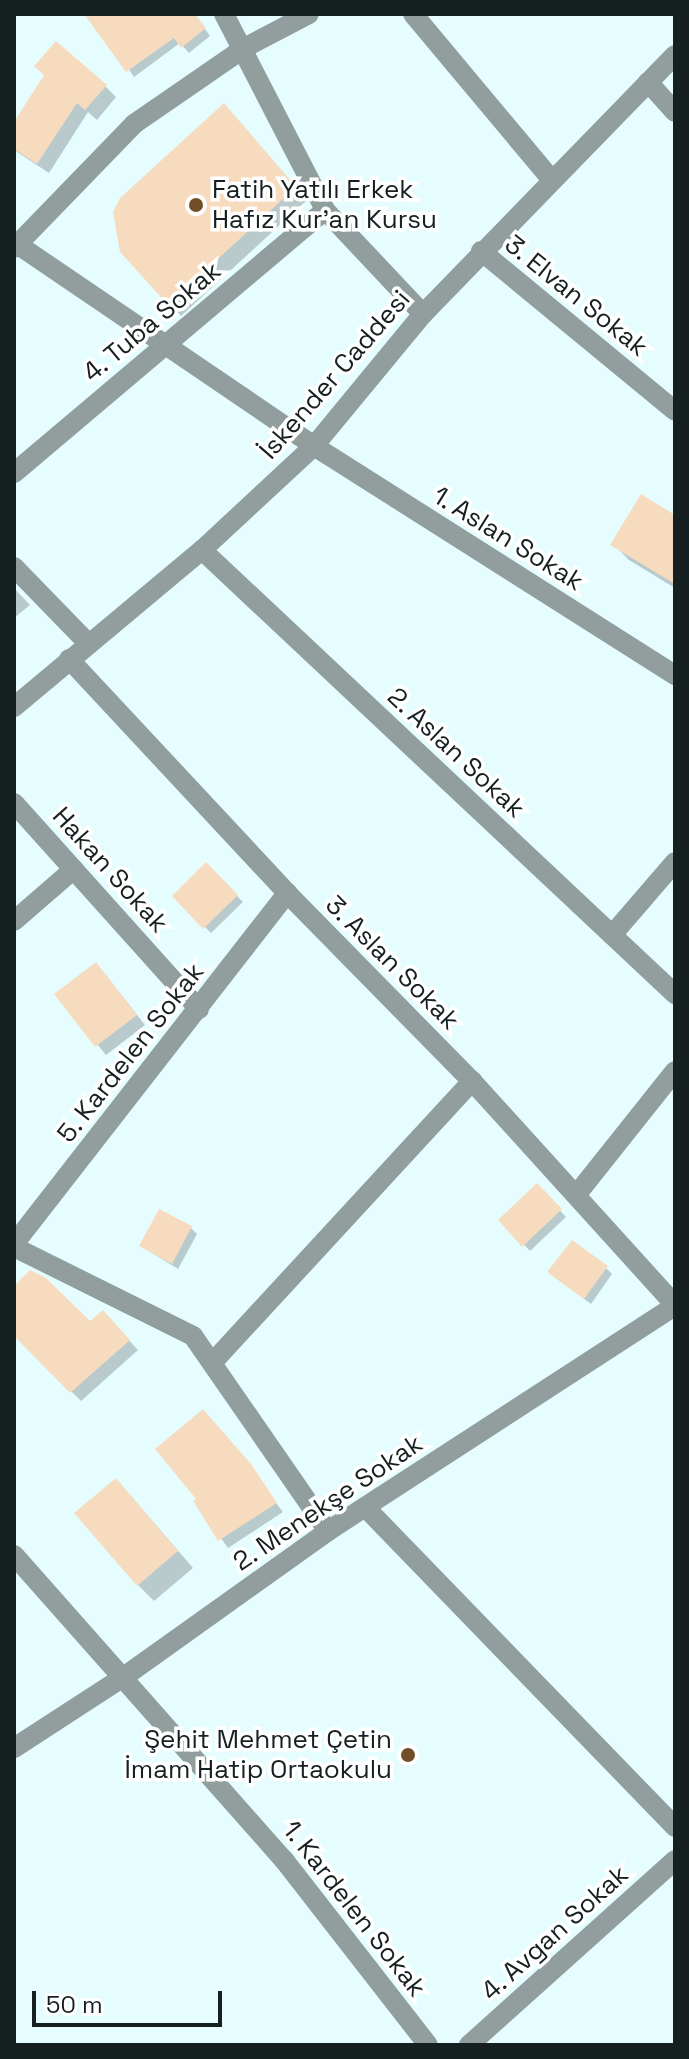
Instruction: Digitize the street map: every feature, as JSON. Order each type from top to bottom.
[{"type":"street","points":[[224,14],[325,210],[423,314]]},
{"type":"street","points":[[15,245],[134,124],[244,48],[309,14]]},
{"type":"street","points":[[413,14],[551,179]]},
{"type":"street","name":"İskender Caddesi","points":[[14,707],[202,550],[314,446],[423,314],[481,251],[675,55]]},
{"type":"street","points":[[648,82],[675,112]]},
{"type":"street","name":"4. Tuba Sokak","points":[[14,473],[325,210]]},
{"type":"street","name":"1. Aslan Sokak","points":[[15,245],[314,446],[675,675]]},
{"type":"street","name":"3. Elvan Sokak","points":[[481,251],[675,411]]},
{"type":"street","name":"2. Aslan Sokak","points":[[202,550],[675,994]]},
{"type":"street","points":[[14,567],[89,644]]},
{"type":"street","name":"3. Aslan Sokak","points":[[69,659],[287,893],[472,1081],[675,1306]]},
{"type":"street","name":"Hakan Sokak","points":[[14,803],[199,1009]]},
{"type":"street","points":[[612,935],[675,862]]},
{"type":"street","points":[[14,921],[74,869]]},
{"type":"street","name":"5. Kardelen Sokak","points":[[14,1246],[287,893]]},
{"type":"street","points":[[577,1194],[675,1071]]},
{"type":"street","points":[[212,1363],[472,1081]]},
{"type":"street","points":[[14,1246],[193,1336],[328,1531]]},
{"type":"street","name":"2. Menekşe Sokak","points":[[14,1748],[125,1676],[328,1531],[675,1306]]},
{"type":"street","points":[[365,1507],[675,1827]]},
{"type":"street","name":"1. Kardelen Sokak","points":[[14,1555],[125,1676],[284,1860],[428,2045]]},
{"type":"street","name":"4. Avgan Sokak","points":[[469,2045],[675,1860]]},
{"type":"building","points":[[84,14],[195,14],[206,28],[181,48],[174,38],[126,72]]},
{"type":"building","points":[[56,41],[107,85],[85,110],[77,103],[37,164],[14,149],[14,122],[44,75],[34,66]]},
{"type":"building","name":"Fatih Yatılı Erkek Hafız Kur'an Kursu","points":[[224,103],[296,187],[168,305],[120,252],[113,212],[120,198]]},
{"type":"building","points":[[641,494],[675,515],[675,584],[610,545]]},
{"type":"building","points":[[206,862],[238,895],[203,929],[172,896]]},
{"type":"building","points":[[96,962],[137,1015],[95,1047],[54,994]]},
{"type":"building","points":[[537,1183],[562,1209],[522,1247],[498,1220]]},
{"type":"building","points":[[159,1209],[192,1226],[172,1264],[139,1246]]},
{"type":"building","points":[[572,1240],[608,1266],[584,1299],[547,1272]]},
{"type":"building","points":[[30,1270],[46,1278],[90,1321],[103,1310],[130,1340],[70,1393],[14,1336],[14,1286]]},
{"type":"building","points":[[203,1409],[251,1464],[277,1503],[218,1541],[193,1501],[196,1499],[155,1449]]},
{"type":"building","points":[[116,1478],[178,1551],[137,1586],[74,1513]]},
{"type":"place","name":"Fatih Yatılı Erkek Hafız Kur'an Kursu","points":[[196,205]]},
{"type":"place","name":"Şehit Mehmet Çetin İmam Hatip Ortaokulu","points":[[408,1755]]}]
